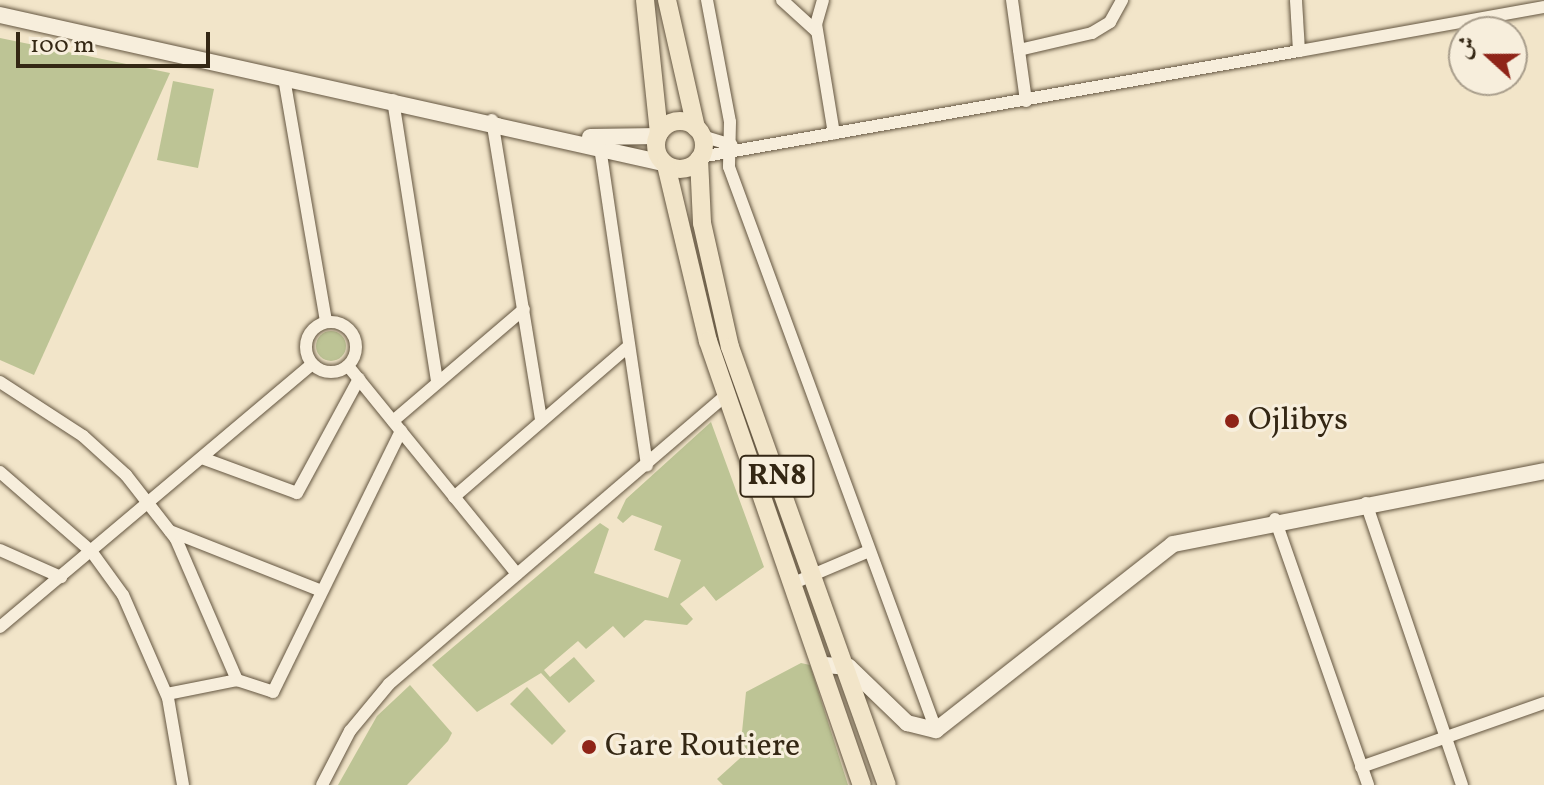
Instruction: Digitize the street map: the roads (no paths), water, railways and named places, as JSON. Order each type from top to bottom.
[{"type":"main road","name":"RN8","points":[[645,0],[660,89],[659,134],[678,203],[697,303],[727,394],[805,579],[849,667],[887,785]]},
{"type":"main road","name":"RN8","points":[[667,0],[681,85],[699,132],[700,200],[730,347],[805,579],[825,665],[862,785]]},
{"type":"main road","points":[[660,89],[681,85]]},
{"type":"main road","points":[[659,134],[678,121],[699,132]]},
{"type":"main road","points":[[665,164],[686,169],[700,158]]},
{"type":"main road","points":[[678,203],[700,200]]},
{"type":"street","points":[[707,0],[727,149],[869,551],[936,730]]},
{"type":"street","points":[[782,0],[817,32]]},
{"type":"street","points":[[823,0],[817,32],[834,134]]},
{"type":"street","points":[[1012,0],[1026,101]]},
{"type":"street","points":[[1019,50],[1092,33],[1110,22],[1122,0]]},
{"type":"street","points":[[1296,0],[1299,51]]},
{"type":"street","points":[[700,158],[727,149],[1026,101],[1544,7]]},
{"type":"street","points":[[0,15],[492,120],[665,164]]},
{"type":"street","points":[[284,78],[326,321]]},
{"type":"street","points":[[393,100],[437,381]]},
{"type":"street","points":[[492,120],[541,420]]},
{"type":"street","points":[[699,132],[727,149]]},
{"type":"street","points":[[560,136],[659,134]]},
{"type":"street","points":[[600,147],[647,466]]},
{"type":"street","points":[[167,694],[237,680],[273,692],[397,426],[437,381],[524,309]]},
{"type":"street","points":[[312,364],[308,335],[326,321]]},
{"type":"street","points":[[326,321],[354,335],[348,366]]},
{"type":"street","points":[[454,497],[629,346]]},
{"type":"street","points":[[312,364],[326,372],[348,366]]},
{"type":"street","points":[[0,627],[312,364]]},
{"type":"street","points":[[348,366],[517,574]]},
{"type":"street","points":[[202,458],[297,493],[359,379]]},
{"type":"street","points":[[0,382],[83,436],[148,502],[170,531],[225,639],[237,680]]},
{"type":"street","points":[[322,785],[367,705],[727,394]]},
{"type":"street","points":[[936,730],[1149,556],[1197,534],[1544,471]]},
{"type":"street","points":[[0,472],[91,551],[123,595],[167,694],[183,785]]},
{"type":"street","points":[[1366,503],[1462,785]]},
{"type":"street","points":[[1275,519],[1368,785]]},
{"type":"street","points":[[170,531],[319,590]]},
{"type":"street","points":[[0,550],[61,577]]},
{"type":"street","points":[[805,579],[869,551]]},
{"type":"street","points":[[825,665],[849,667],[907,723],[936,730]]},
{"type":"street","points":[[1361,767],[1544,703]]},
{"type":"place","name":"Ojlibys","points":[[1232,421]]},
{"type":"place","name":"Gare Routiere","points":[[589,747]]}]
